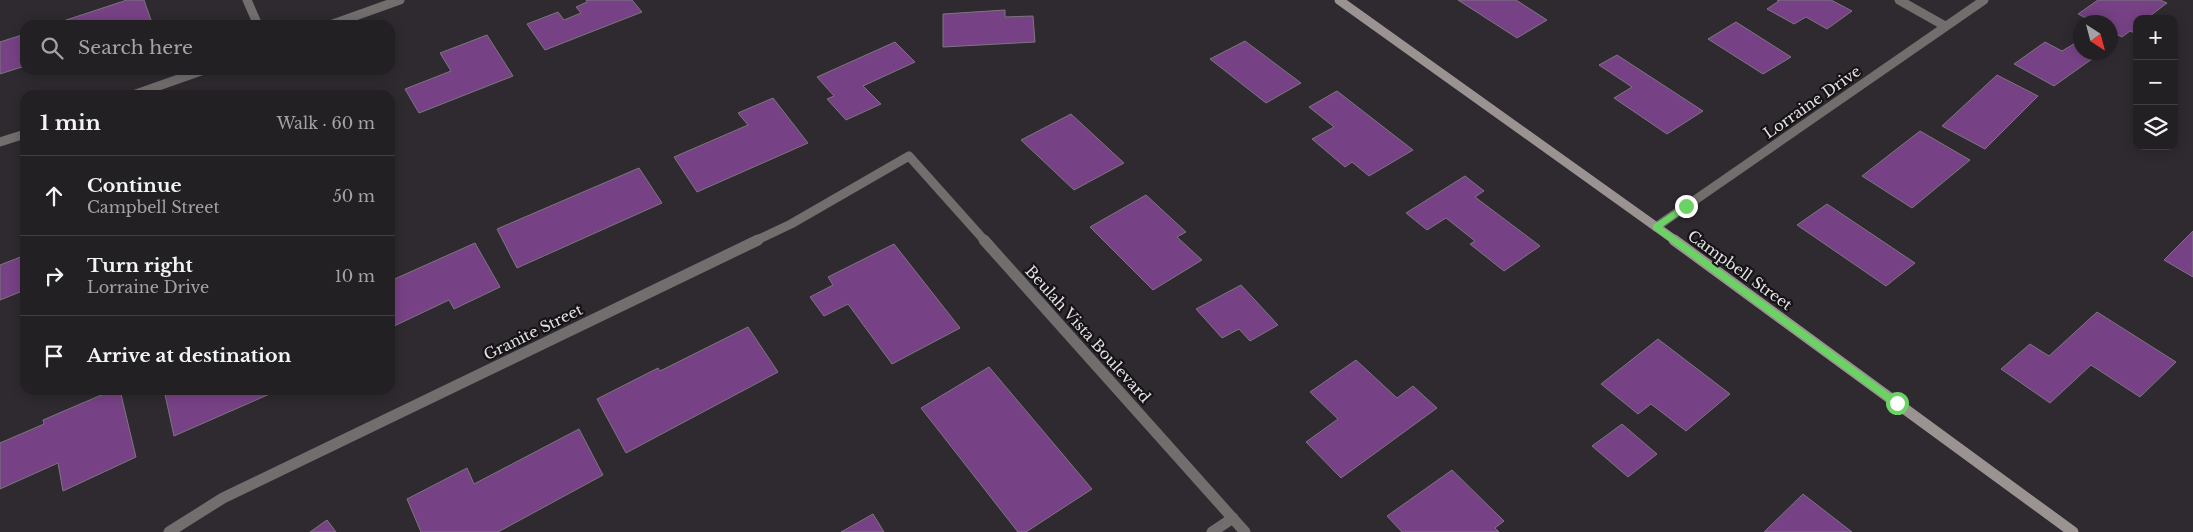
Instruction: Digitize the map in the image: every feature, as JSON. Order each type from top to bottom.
[{"type":"main road","name":"Campbell Street","points":[[1339,0],[1656,227],[2073,532]]},
{"type":"street","points":[[247,0],[256,20]]},
{"type":"street","points":[[344,20],[400,0]]},
{"type":"street","points":[[1899,0],[1945,26]]},
{"type":"street","name":"Lorraine Drive","points":[[1656,227],[1984,0]]},
{"type":"street","points":[[147,90],[190,75]]},
{"type":"street","points":[[0,142],[20,136]]},
{"type":"street","name":"Beulah Vista Boulevard","points":[[909,156],[1246,532]]},
{"type":"street","name":"Granite Street","points":[[169,532],[223,498],[791,224],[909,156]]},
{"type":"street","points":[[1212,532],[1233,518]]},
{"type":"building","points":[[127,0],[144,0],[151,20],[66,20]]},
{"type":"building","points":[[586,0],[632,0],[642,12],[545,50],[527,24],[558,12],[564,20],[581,13],[576,7],[587,2]]},
{"type":"building","points":[[1458,0],[1516,0],[1547,20],[1517,38]]},
{"type":"building","points":[[1777,0],[1831,0],[1852,11],[1827,29],[1806,17],[1794,24],[1767,9],[1779,1]]},
{"type":"building","points":[[2098,0],[2160,0],[2167,3],[2151,15],[2133,15],[2133,32],[2130,31],[2122,37],[2118,35],[2118,15],[2078,14]]},
{"type":"building","points":[[1005,10],[1005,17],[1033,16],[1035,42],[943,47],[943,14]]},
{"type":"building","points":[[1736,22],[1791,57],[1763,74],[1708,39]]},
{"type":"building","points":[[487,35],[513,76],[419,113],[405,89],[451,71],[440,53]]},
{"type":"building","points":[[20,36],[20,68],[0,74],[0,42]]},
{"type":"building","points":[[1245,41],[1301,83],[1266,103],[1210,59]]},
{"type":"building","points":[[895,42],[915,62],[863,86],[881,104],[846,120],[827,99],[834,96],[817,77]]},
{"type":"building","points":[[2045,42],[2062,51],[2073,44],[2073,60],[2091,60],[2054,86],[2014,64]]},
{"type":"building","points":[[1617,55],[1703,111],[1667,134],[1614,98],[1632,87],[1599,65]]},
{"type":"building","points":[[1997,75],[2038,96],[1985,149],[1942,126]]},
{"type":"building","points":[[1337,91],[1413,150],[1369,176],[1352,162],[1345,167],[1312,139],[1334,127],[1309,107]]},
{"type":"building","points":[[773,98],[808,143],[697,192],[674,157],[748,125],[738,113]]},
{"type":"building","points":[[1071,114],[1124,163],[1074,190],[1021,140]]},
{"type":"building","points":[[1920,131],[1970,160],[1912,208],[1862,176]]},
{"type":"building","points":[[639,168],[662,203],[517,268],[497,229]]},
{"type":"building","points":[[1465,176],[1484,191],[1475,197],[1540,246],[1504,271],[1470,244],[1475,241],[1446,218],[1427,230],[1406,213]]},
{"type":"building","points":[[1146,195],[1186,232],[1177,237],[1202,260],[1153,290],[1090,227]]},
{"type":"building","points":[[1827,204],[1915,263],[1886,286],[1797,225]]},
{"type":"building","points":[[2193,231],[2193,277],[2164,260]]},
{"type":"building","points":[[475,243],[500,287],[454,309],[449,300],[395,326],[395,279]]},
{"type":"building","points":[[894,244],[960,328],[892,364],[848,304],[824,316],[810,297],[833,285],[828,277]]},
{"type":"building","points":[[20,257],[20,292],[0,300],[0,265]]},
{"type":"building","points":[[1241,285],[1278,325],[1250,341],[1239,329],[1222,338],[1196,309]]},
{"type":"building","points":[[2097,312],[2176,362],[2140,397],[2091,365],[2050,403],[2001,369],[2030,344],[2049,356]]},
{"type":"building","points":[[748,327],[778,372],[626,453],[597,399],[658,368],[660,371]]},
{"type":"building","points":[[1658,339],[1730,394],[1686,431],[1651,404],[1638,414],[1601,384]]},
{"type":"building","points":[[1356,360],[1397,398],[1413,386],[1437,408],[1341,478],[1306,442],[1338,419],[1310,392]]},
{"type":"building","points":[[989,367],[1092,489],[1026,532],[1018,532],[921,408]]},
{"type":"building","points":[[101,395],[121,395],[136,457],[63,491],[58,463],[0,489],[0,443],[44,424],[43,420]]},
{"type":"building","points":[[165,395],[267,395],[174,436]]},
{"type":"building","points":[[1622,424],[1657,454],[1628,477],[1592,446]]},
{"type":"building","points":[[579,429],[603,475],[498,532],[421,532],[407,499],[467,468],[474,484]]},
{"type":"building","points":[[1452,470],[1504,521],[1495,528],[1499,532],[1402,532],[1387,516]]},
{"type":"building","points":[[1803,494],[1852,532],[1764,532]]},
{"type":"building","points":[[873,514],[884,532],[841,532]]},
{"type":"building","points":[[327,520],[336,532],[310,532]]},
{"type":"route","points":[[1686,206],[1656,227],[1897,403]]}]
